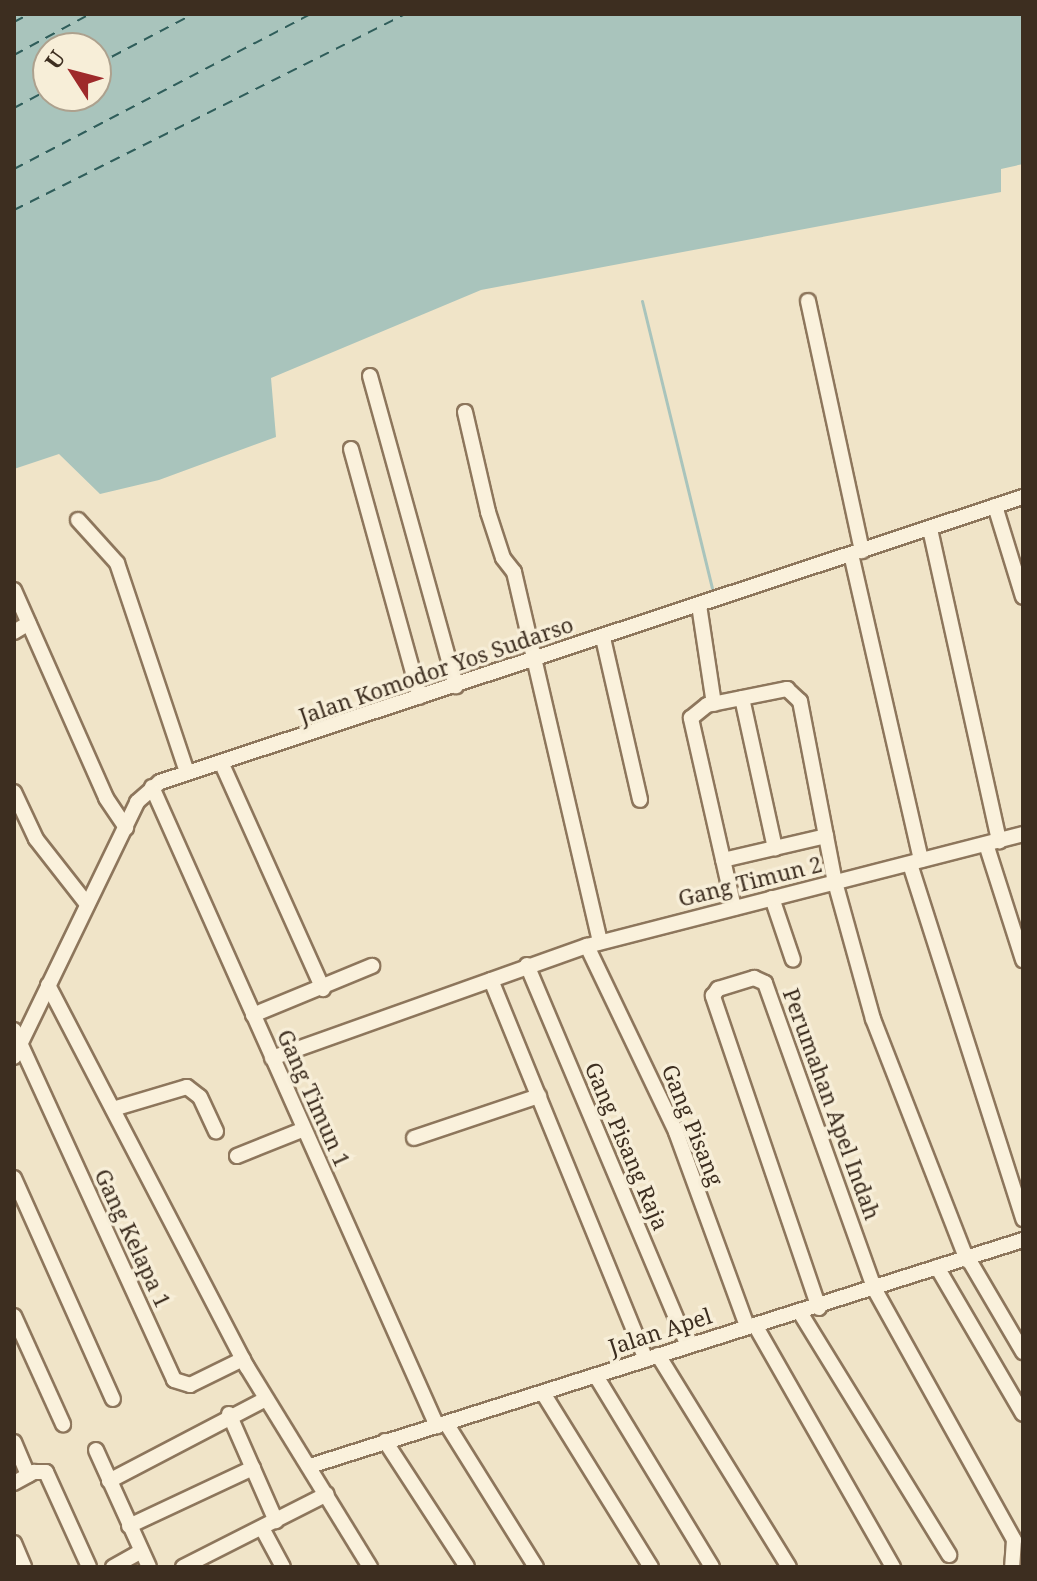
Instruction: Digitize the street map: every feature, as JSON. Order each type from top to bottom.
[{"type":"street","points":[[808,301],[916,862],[1023,1219]]},
{"type":"street","points":[[370,376],[456,686]]},
{"type":"street","name":"Gang Pisang","points":[[465,412],[488,512],[503,558],[514,572],[594,944],[676,1132],[751,1326],[893,1567]]},
{"type":"street","points":[[351,449],[420,697]]},
{"type":"street","name":"Jalan Komodor Yos Sudarso","points":[[152,787],[187,772],[603,638],[1023,497]]},
{"type":"street","points":[[995,506],[1023,597]]},
{"type":"street","points":[[78,520],[121,573],[187,772]]},
{"type":"street","points":[[930,529],[992,843],[1023,960]]},
{"type":"street","points":[[14,590],[106,798],[126,828]]},
{"type":"street","points":[[699,605],[714,704]]},
{"type":"street","points":[[14,632],[29,623]]},
{"type":"street","points":[[603,638],[640,800]]},
{"type":"street","points":[[734,908],[691,718],[696,710],[714,704],[787,689],[800,701],[835,882],[873,1019],[968,1260],[1023,1352]]},
{"type":"street","points":[[742,698],[775,848]]},
{"type":"street","points":[[221,762],[323,989]]},
{"type":"street","points":[[16,1044],[137,802],[152,787]]},
{"type":"street","name":"Gang Timun 1","points":[[152,787],[304,1129],[441,1425],[536,1567]]},
{"type":"street","points":[[14,792],[36,839],[87,904]]},
{"type":"street","name":"Gang Timun 2","points":[[272,1058],[527,965],[594,944],[1023,834]]},
{"type":"street","points":[[723,860],[826,836]]},
{"type":"street","points":[[772,898],[793,960]]},
{"type":"street","name":"Gang Pisang Raja","points":[[527,965],[687,1344]]},
{"type":"street","points":[[253,1015],[323,989],[372,966]]},
{"type":"street","name":"Perumahan Apel Indah","points":[[819,1308],[714,999],[718,989],[754,978],[765,983],[875,1290]]},
{"type":"street","points":[[491,980],[652,1357],[789,1567]]},
{"type":"street","points":[[48,985],[243,1359],[370,1567]]},
{"type":"street","name":"Gang Kelapa 1","points":[[16,1044],[174,1380],[190,1385],[243,1359]]},
{"type":"street","points":[[113,1109],[187,1087],[200,1097],[216,1131]]},
{"type":"street","points":[[414,1138],[539,1096]]},
{"type":"street","points":[[237,1156],[304,1129]]},
{"type":"street","points":[[14,1178],[113,1399]]},
{"type":"street","name":"Jalan Apel","points":[[307,1460],[441,1425],[687,1344],[801,1314],[1023,1240]]},
{"type":"street","points":[[937,1267],[1023,1414]]},
{"type":"street","points":[[875,1290],[1014,1540],[1012,1567]]},
{"type":"street","points":[[801,1314],[949,1555]]},
{"type":"street","points":[[14,1316],[63,1424]]},
{"type":"street","points":[[596,1376],[712,1567]]},
{"type":"street","points":[[543,1393],[651,1567]]},
{"type":"street","points":[[109,1481],[229,1414],[266,1399]]},
{"type":"street","points":[[229,1414],[276,1521]]},
{"type":"street","points":[[385,1441],[467,1567]]},
{"type":"street","points":[[14,1442],[28,1475]]},
{"type":"street","points":[[96,1450],[149,1567]]},
{"type":"street","points":[[129,1526],[253,1468]]},
{"type":"street","points":[[14,1483],[40,1470],[49,1476],[89,1567]]},
{"type":"street","points":[[183,1567],[209,1562],[262,1528],[327,1494]]},
{"type":"street","points":[[262,1528],[283,1567]]},
{"type":"street","points":[[14,1544],[24,1567]]},
{"type":"street","points":[[113,1567],[140,1552]]},
{"type":"water","points":[[14,14],[1023,14],[1023,164],[1001,169],[1001,192],[481,290],[271,378],[276,437],[159,480],[100,494],[59,454],[14,469]]},
{"type":"waterway","points":[[642,301],[713,593]]},
{"type":"ferry route","points":[[14,22],[29,14]]},
{"type":"ferry route","points":[[14,55],[90,14]]},
{"type":"ferry route","points":[[112,57],[193,14]]},
{"type":"ferry route","points":[[14,169],[311,14]]},
{"type":"ferry route","points":[[14,210],[406,14]]},
{"type":"ferry route","points":[[14,108],[32,98]]}]
